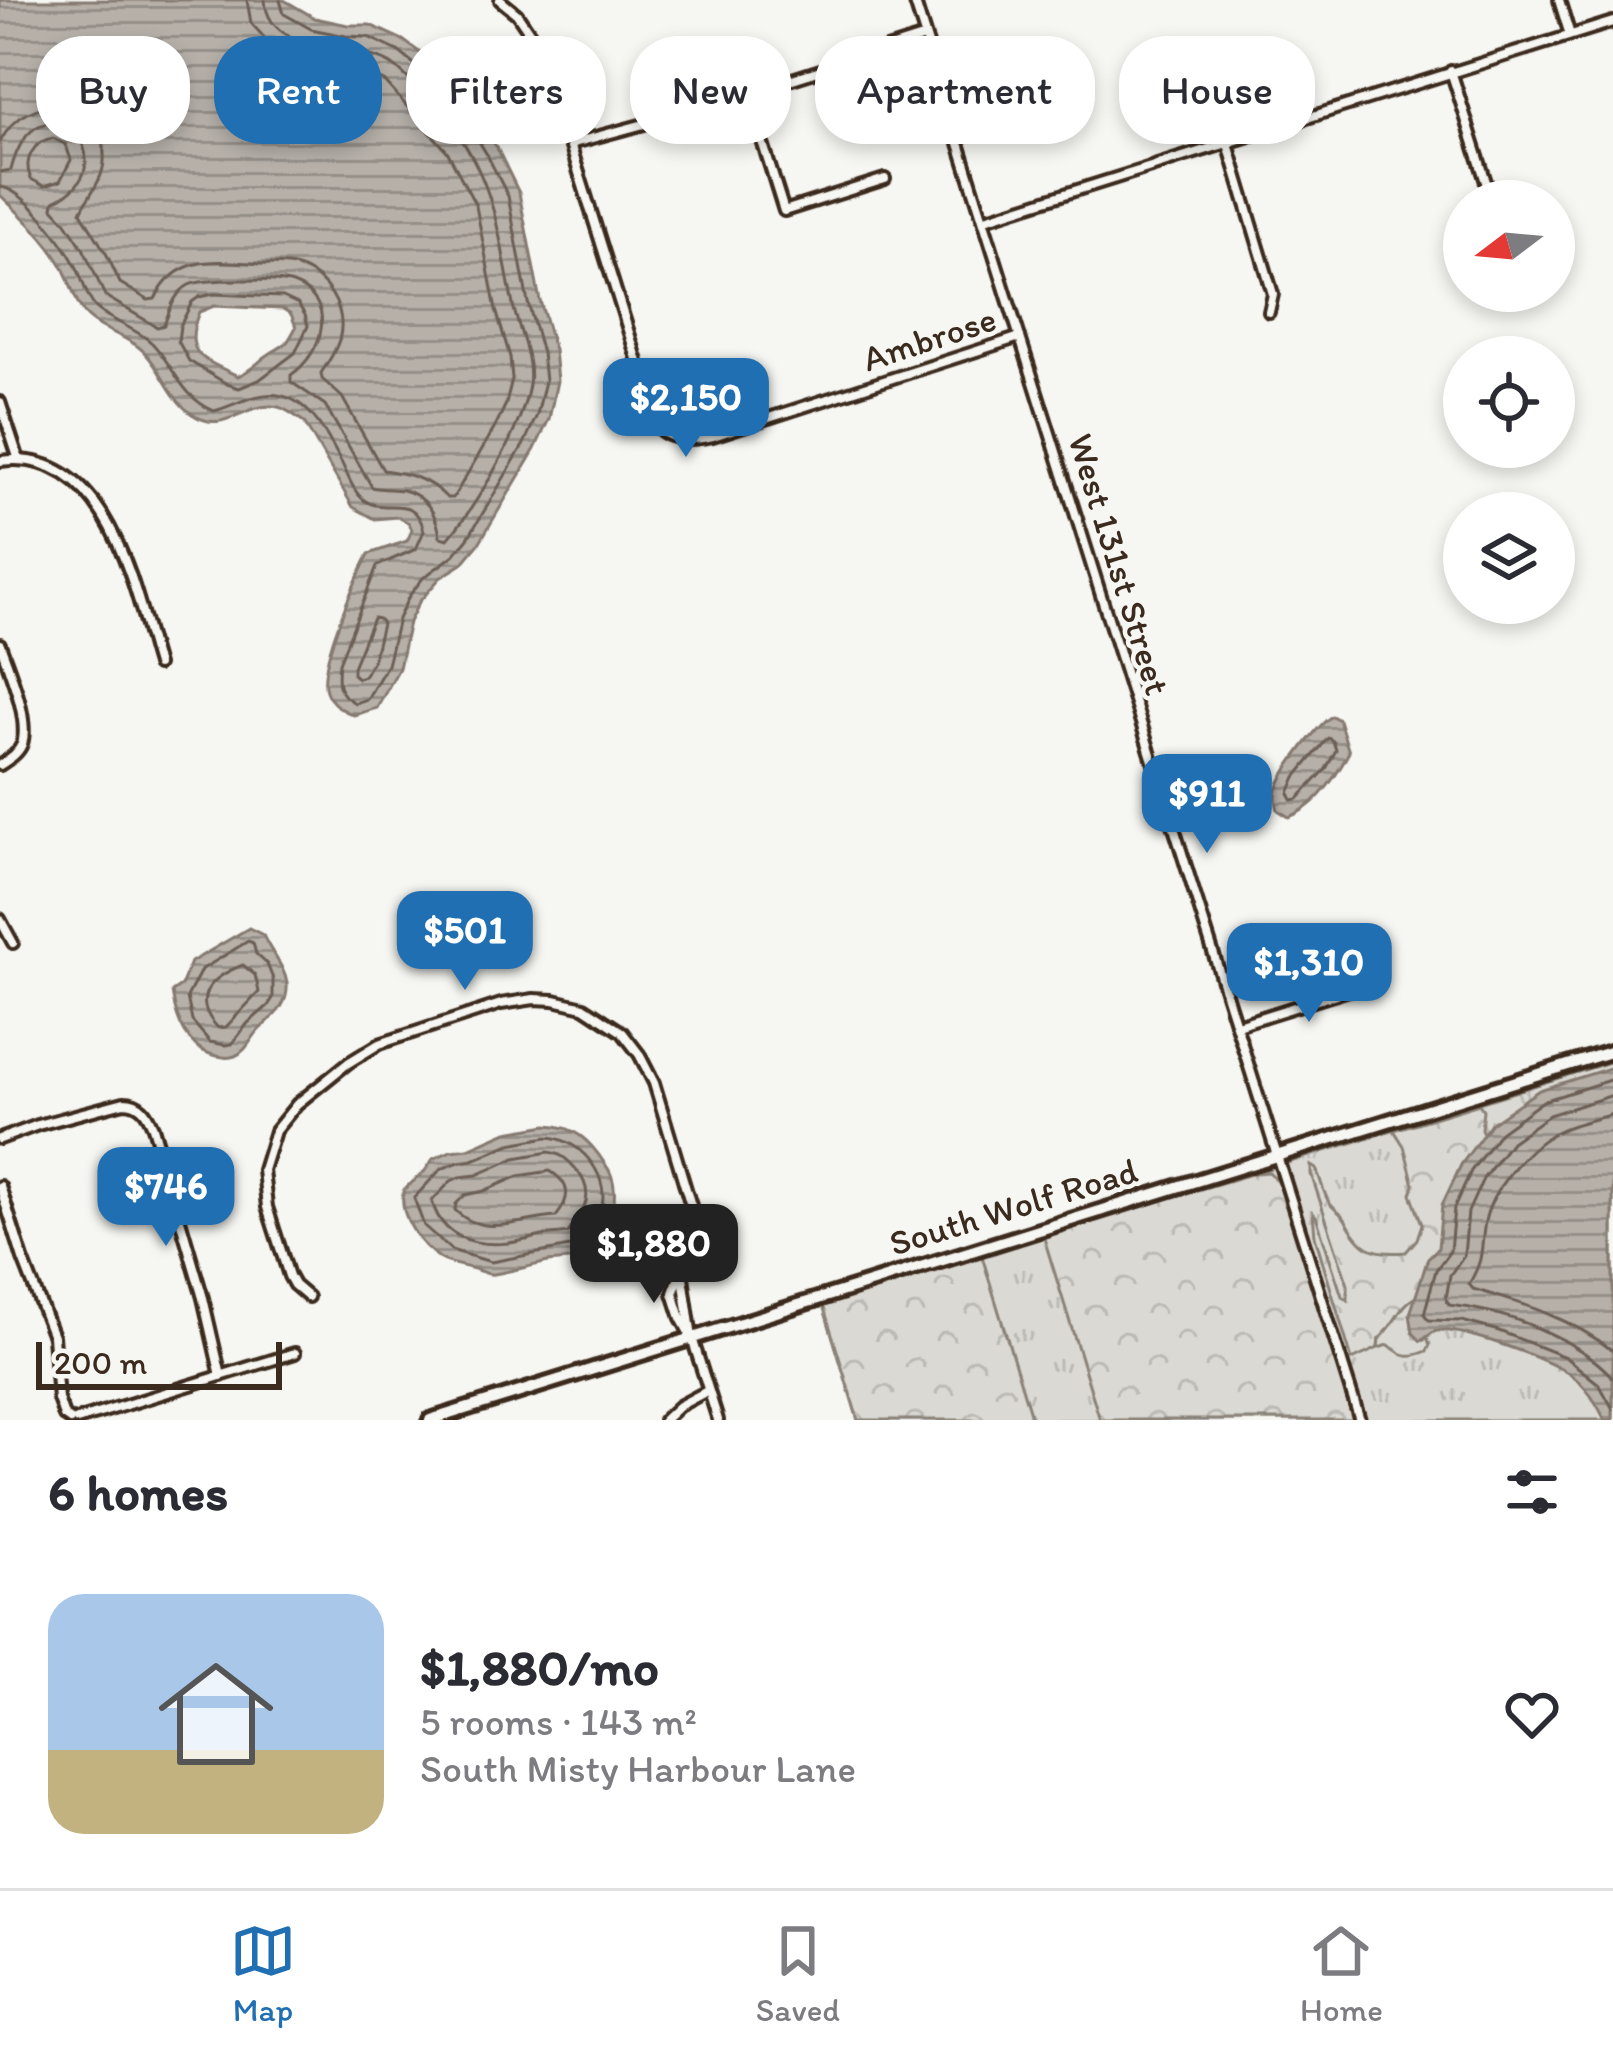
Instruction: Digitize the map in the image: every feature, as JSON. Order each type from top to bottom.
[{"type":"main road","name":"South Wolf Road","points":[[430,1420],[1613,1051]]},
{"type":"street","points":[[500,0],[532,36]]},
{"type":"street","name":"West 131st Street","points":[[914,0],[926,36]]},
{"type":"street","points":[[1559,0],[1570,35]]},
{"type":"street","points":[[1315,116],[1613,22]]},
{"type":"street","points":[[1451,71],[1485,180]]},
{"type":"street","name":"Ambrose","points":[[570,144],[659,429],[669,437],[713,436],[1020,337]]},
{"type":"street","points":[[763,144],[784,211],[885,178]]},
{"type":"street","name":"West 131st Street","points":[[961,144],[1360,1420]]},
{"type":"street","points":[[985,219],[1228,144],[1274,294],[1269,312]]},
{"type":"street","points":[[0,402],[19,460]]},
{"type":"street","points":[[0,461],[19,460],[61,472],[94,501],[123,553],[158,665]]},
{"type":"street","points":[[0,644],[19,700],[23,738],[21,748],[0,765]]},
{"type":"street","points":[[0,920],[13,944]]},
{"type":"street","points":[[1237,1024],[1368,984]]},
{"type":"street","points":[[308,1297],[289,1276],[264,1195],[266,1157],[275,1131],[297,1104],[379,1044],[501,1004],[534,999],[572,1003],[622,1032],[647,1067],[692,1209],[691,1237],[682,1269],[692,1338],[718,1420]]},
{"type":"street","points":[[0,1139],[124,1102],[139,1105],[153,1127],[221,1376]]},
{"type":"street","points":[[0,1186],[50,1326],[64,1416],[74,1420],[128,1406],[296,1353]]},
{"type":"street","points":[[664,1420],[706,1391]]},
{"type":"street","points":[[128,1406],[134,1420]]},
{"type":"green space","points":[[1613,1061],[1613,1420],[858,1420],[821,1298],[1255,1173]]},
{"type":"green space","points":[[1479,1104],[1484,1135],[1461,1165],[1438,1249],[1428,1258],[1418,1296],[1379,1339],[1378,1348],[1352,1360],[1315,1236],[1313,1213],[1342,1296],[1348,1300],[1348,1285],[1311,1166],[1329,1202],[1362,1243],[1376,1251],[1406,1252],[1422,1224],[1411,1194],[1414,1185],[1404,1146],[1394,1130]]},
{"type":"green space","points":[[1269,1172],[1278,1181],[1353,1420],[1100,1420],[1043,1235]]},
{"type":"green space","points":[[981,1253],[1032,1420],[858,1420],[821,1298]]},
{"type":"green space","points":[[1418,1296],[1410,1314],[1424,1340],[1427,1337],[1427,1351],[1407,1355],[1389,1345],[1378,1348],[1379,1339]]},
{"type":"water","points":[[0,0],[284,0],[315,18],[370,25],[406,42],[406,144],[494,144],[519,193],[557,381],[549,419],[535,449],[478,545],[419,602],[409,622],[399,668],[377,708],[354,715],[334,703],[326,691],[327,663],[369,554],[407,541],[412,530],[409,523],[398,517],[375,519],[353,507],[304,422],[284,409],[260,407],[213,422],[192,414],[141,349],[85,314],[55,254],[0,195]],"holes":[[[214,306],[283,309],[296,327],[289,340],[238,376],[205,359],[194,346],[199,312]]]},
{"type":"water","points":[[1332,716],[1339,720],[1349,752],[1317,799],[1289,817],[1278,810],[1280,783]]},
{"type":"water","points":[[249,928],[263,935],[280,964],[286,998],[243,1051],[217,1056],[198,1047],[185,1032],[172,992],[181,986],[191,962]]},
{"type":"water","points":[[1613,1067],[1613,1420],[1605,1420],[1586,1390],[1560,1369],[1505,1345],[1464,1334],[1436,1331],[1421,1341],[1413,1333],[1410,1314],[1428,1258],[1438,1248],[1442,1205],[1461,1165],[1491,1123],[1539,1090]]},
{"type":"water","points":[[547,1125],[581,1136],[611,1176],[610,1217],[584,1255],[492,1274],[445,1261],[425,1246],[407,1219],[403,1199],[404,1189],[433,1159],[507,1132]]}]
